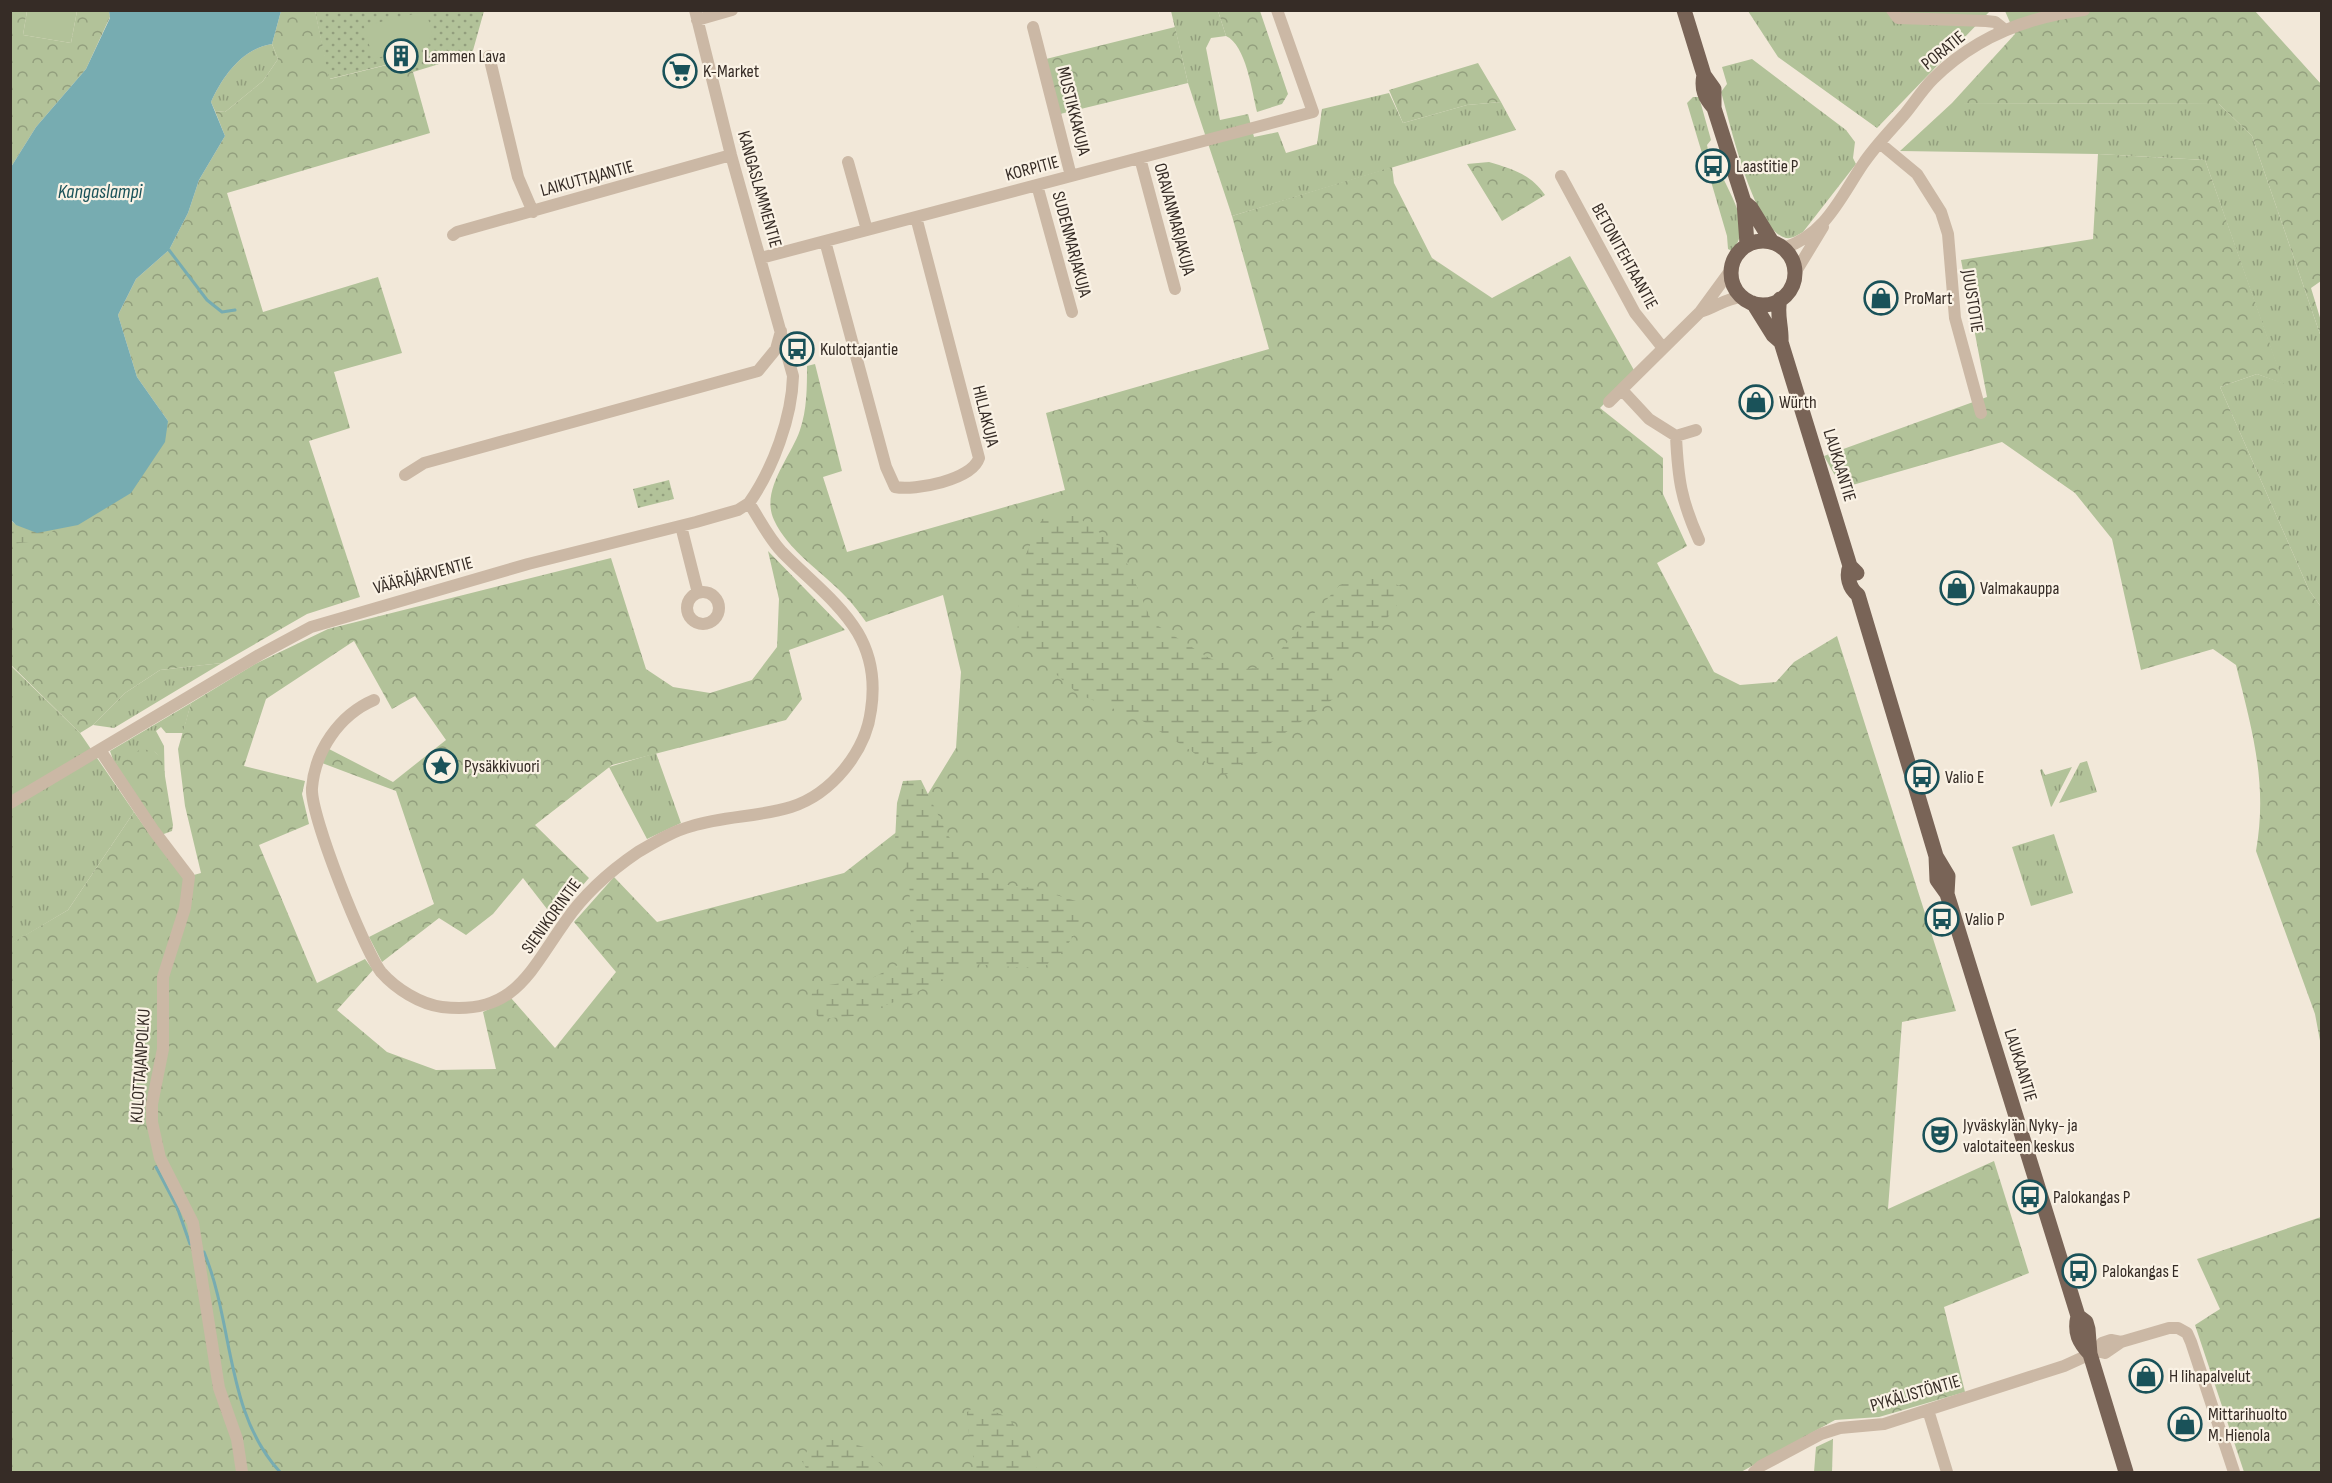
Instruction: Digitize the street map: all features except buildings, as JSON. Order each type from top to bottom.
[{"type":"main road","points":[[1684,10],[1704,75],[1702,84],[1706,100],[1714,108],[1744,202],[1747,244]]},
{"type":"main road","points":[[1744,202],[1778,245],[1790,255],[1795,273],[1788,292],[1772,304],[1747,300],[1733,285],[1731,271],[1735,256],[1747,244],[1755,241],[1778,245]]},
{"type":"main road","name":"LAUKAANTIE","points":[[1780,299],[1778,309],[1782,330],[1781,342],[1850,566],[1847,573],[1852,590],[1858,595],[1936,856],[1937,880],[1947,894],[2078,1316],[2076,1333],[2080,1342],[2094,1352],[2127,1473]]},
{"type":"main road","name":"LAUKAANTIE","points":[[1747,300],[1773,335],[1781,342]]},
{"type":"street","points":[[696,15],[732,10]]},
{"type":"street","name":"KORPITIE","points":[[761,258],[1313,112],[1277,10]]},
{"type":"street","points":[[1892,10],[1898,18],[1995,22],[2005,30]]},
{"type":"street","name":"PORATIE","points":[[1846,195],[1863,164],[1932,80],[1962,54],[2020,24],[2084,10]]},
{"type":"street","name":"KANGASLAMMENTIE","points":[[696,15],[731,155],[793,376],[791,405],[784,430],[749,503]]},
{"type":"street","name":"MUSTIKKAKUJA","points":[[1034,27],[1071,176]]},
{"type":"street","points":[[489,56],[518,177],[533,212]]},
{"type":"street","name":"PORATIE","points":[[1778,245],[1799,242],[1824,223],[1883,147],[1905,114]]},
{"type":"street","name":"JUUSTOTIE","points":[[1883,147],[1917,174],[1941,212],[1948,234],[1955,318],[1981,413]]},
{"type":"street","name":"LAIKUTTAJANTIE","points":[[453,235],[459,231],[731,155]]},
{"type":"street","name":"ORAVANMARJAKUJA","points":[[1140,158],[1175,289]]},
{"type":"street","points":[[849,168],[867,230]]},
{"type":"street","name":"BETONITEHTAANTIE","points":[[1561,176],[1635,313],[1663,348]]},
{"type":"street","name":"SUDENMARJAKUJA","points":[[1037,185],[1072,312]]},
{"type":"street","name":"HILLAKUJA","points":[[825,242],[886,467],[895,487],[907,489],[957,477],[977,465],[979,458],[916,217]]},
{"type":"street","name":"PORATIE","points":[[1795,273],[1816,242],[1824,223]]},
{"type":"street","points":[[1609,402],[1700,312],[1731,271]]},
{"type":"street","points":[[1700,312],[1724,300],[1747,300]]},
{"type":"street","points":[[405,475],[424,463],[759,371],[776,349],[781,330]]},
{"type":"street","points":[[1622,390],[1648,419],[1676,436],[1696,430]]},
{"type":"street","points":[[1676,436],[1678,481],[1684,509],[1700,540]]},
{"type":"street","name":"VÄÄRÄJÄRVENTIE","points":[[10,803],[259,655],[331,619],[681,526],[738,510],[749,503]]},
{"type":"street","name":"SIENIKORINTIE","points":[[374,700],[354,711],[337,727],[319,759],[312,793],[317,819],[365,944],[381,971],[399,988],[417,999],[440,1007],[470,1008],[490,1003],[520,985],[536,967],[565,921],[592,889],[634,855],[658,840],[690,826],[794,806],[835,779],[861,741],[871,712],[873,689],[870,662],[863,640],[832,598],[766,533],[749,503]]},
{"type":"street","points":[[681,526],[698,593]]},
{"type":"street","name":"KULOTTAJANPOLKU","points":[[100,750],[154,831],[189,877],[186,908],[163,977],[162,1056],[152,1104],[152,1122],[160,1158],[193,1223],[219,1388],[237,1439],[242,1473]]},
{"type":"street","name":"PYKÄLISTÖNTIE","points":[[1754,1473],[1761,1466],[1821,1434],[1840,1428],[1884,1424],[2064,1366],[2094,1352],[2102,1343],[2111,1340],[2121,1342],[2169,1328],[2178,1328],[2187,1334],[2234,1473]]},
{"type":"street","points":[[1928,1410],[1947,1473]]},
{"type":"green space","points":[[11,11],[27,11],[23,35],[71,43],[77,11],[109,11],[110,17],[86,69],[36,127],[11,167]]},
{"type":"green space","points":[[27,11],[77,11],[71,43],[23,35]]},
{"type":"green space","points":[[281,11],[315,11],[330,79],[407,60],[413,72],[430,133],[227,193],[263,312],[378,277],[402,353],[334,372],[350,428],[309,441],[360,597],[307,614],[222,663],[160,670],[125,693],[93,725],[80,733],[11,665],[10,520],[16,525],[168,421],[137,377],[118,315],[136,279],[169,250],[188,213],[199,180],[225,136],[215,111],[225,112],[263,81],[278,59],[272,44]]},
{"type":"green space","points":[[315,11],[484,11],[472,54],[413,72],[406,60],[329,79]]},
{"type":"green space","points":[[426,11],[433,36],[428,39],[428,45],[373,59],[364,26]]},
{"type":"green space","points":[[1171,11],[1218,11],[1226,36],[1211,38],[1206,48],[1220,120],[1248,114],[1254,137],[1278,132],[1286,153],[1317,144],[1322,109],[1389,93],[1403,123],[1467,105],[1501,102],[1516,130],[1232,216],[1188,83]]},
{"type":"green space","points":[[1218,11],[1260,11],[1288,94],[1282,104],[1257,112],[1243,58],[1233,41],[1226,36]]},
{"type":"green space","points":[[1748,11],[1990,11],[1877,128],[1778,57]]},
{"type":"green space","points":[[2005,11],[2255,11],[2321,84],[2321,281],[2311,288],[2321,321],[2321,337],[2252,136],[2219,104],[1952,103],[2015,34]]},
{"type":"green space","points":[[1175,27],[1188,83],[1060,114],[1046,59]]},
{"type":"green space","points":[[272,44],[278,59],[263,81],[225,112],[215,111],[211,102],[221,83],[235,65],[252,52]]},
{"type":"green space","points":[[1752,59],[1846,130],[1855,142],[1853,158],[1856,164],[1803,232],[1790,238],[1774,231],[1753,196],[1744,173],[1721,92],[1727,84],[1722,67]]},
{"type":"green space","points":[[1478,63],[1501,102],[1467,105],[1403,123],[1389,90]]},
{"type":"green space","points":[[1693,97],[1699,97],[1711,140],[1707,145],[1712,169],[1707,170],[1687,103]]},
{"type":"green space","points":[[1952,103],[2219,104],[2252,136],[2321,337],[2321,607],[2309,590],[2220,387],[2257,374],[2283,383],[2205,160],[2098,154],[1900,151]]},
{"type":"green space","points":[[2098,154],[2205,160],[2284,384],[2257,374],[2220,387],[2309,590],[2321,607],[2321,1046],[2315,1014],[2256,851],[2260,802],[2259,779],[2253,734],[2236,665],[2213,649],[2141,670],[2112,539],[2075,493],[2002,442],[1842,488],[1824,456],[1987,397],[1961,260],[2093,239]]},
{"type":"green space","points":[[1489,162],[1527,177],[1545,195],[1502,221],[1467,164]]},
{"type":"green space","points":[[1392,167],[1394,183],[1432,258],[1492,298],[1570,256],[1635,372],[1600,408],[1663,458],[1663,494],[1687,546],[1657,563],[1714,672],[1740,685],[1776,682],[1794,662],[1837,636],[1956,1011],[1902,1022],[1888,1209],[1994,1161],[2029,1273],[1944,1307],[1965,1392],[1879,1417],[1835,1420],[1741,1472],[11,1472],[10,944],[68,910],[134,812],[151,836],[190,876],[201,873],[185,806],[178,749],[191,703],[255,664],[328,629],[611,558],[646,669],[673,687],[710,693],[752,680],[777,647],[779,599],[768,551],[845,630],[789,650],[802,699],[786,720],[612,765],[535,825],[589,878],[554,918],[523,878],[493,914],[466,935],[439,918],[382,962],[369,937],[434,904],[396,791],[322,763],[329,749],[393,782],[446,740],[415,696],[392,709],[354,641],[266,699],[244,766],[305,781],[302,794],[309,824],[259,845],[317,983],[365,959],[373,970],[337,1010],[387,1052],[436,1070],[496,1069],[483,1012],[511,998],[555,1048],[616,972],[574,922],[614,877],[657,922],[844,873],[912,820],[956,748],[961,672],[943,595],[866,622],[846,597],[788,542],[774,520],[771,497],[778,474],[796,440],[804,415],[807,366],[815,364],[842,471],[823,477],[847,552],[1065,490],[1046,413],[1269,349],[1232,216]]},
{"type":"green space","points":[[1714,173],[1718,182],[1724,180],[1739,216],[1740,234],[1738,243],[1732,251],[1728,249],[1727,236],[1709,175]]},
{"type":"green space","points":[[669,480],[674,499],[638,508],[633,489]]},
{"type":"green space","points":[[1072,513],[1120,547],[1152,622],[1209,658],[1242,669],[1258,668],[1274,657],[1340,585],[1369,578],[1394,583],[1403,588],[1401,598],[1395,609],[1374,632],[1331,673],[1336,697],[1224,776],[1190,750],[1141,720],[1078,694],[1017,639],[1021,565],[1042,519]]},
{"type":"green space","points":[[10,520],[26,530],[56,529],[38,541],[11,544]]},
{"type":"green space","points":[[222,663],[114,728],[93,725],[125,693],[160,670]]},
{"type":"green space","points":[[10,665],[80,733],[134,812],[68,910],[11,944]]},
{"type":"green space","points":[[191,703],[183,733],[166,733],[161,727],[156,731],[164,746],[165,789],[161,762],[154,752],[139,754],[115,765],[110,751]]},
{"type":"green space","points":[[141,749],[154,751],[162,758],[173,825],[172,831],[161,835],[115,765]]},
{"type":"green space","points":[[656,753],[681,823],[647,839],[609,767]]},
{"type":"green space","points":[[2087,761],[2097,792],[2059,803],[2080,763]]},
{"type":"green space","points":[[2072,767],[2051,807],[2040,770],[2042,769],[2045,775]]},
{"type":"green space","points":[[921,780],[949,837],[993,883],[1033,888],[1076,901],[1084,920],[1064,950],[1042,969],[972,964],[903,999],[854,1016],[820,1019],[809,1006],[812,993],[823,986],[872,978],[904,962],[911,931],[909,877],[895,841],[897,803],[903,781]]},
{"type":"green space","points":[[2054,834],[2073,893],[2031,906],[2012,847]]},
{"type":"green space","points":[[2321,1217],[2321,1472],[2244,1472],[2195,1325],[2220,1309],[2197,1259]]},
{"type":"green space","points":[[974,1407],[990,1410],[1010,1421],[1022,1437],[1039,1472],[976,1472],[967,1424],[967,1412]]},
{"type":"green space","points":[[830,1437],[864,1447],[888,1472],[808,1472],[802,1461],[811,1443]]},
{"type":"green space","points":[[1833,1439],[1832,1472],[1814,1472],[1816,1447]]},
{"type":"water","name":"Kangaslampi","points":[[109,11],[281,11],[272,44],[261,47],[243,58],[235,65],[216,92],[211,102],[225,136],[199,180],[188,213],[169,250],[136,279],[118,315],[137,377],[168,421],[165,442],[131,493],[78,525],[37,533],[16,525],[11,520],[11,167],[36,127],[86,69],[110,18]]},
{"type":"waterway","points":[[169,250],[207,300],[222,312],[235,310]]},
{"type":"waterway","points":[[156,1167],[177,1207],[190,1244]]},
{"type":"waterway","points":[[204,1252],[214,1280],[233,1367],[249,1423],[262,1448],[280,1472]]},
{"type":"place","name":"Lammen Lava","points":[[401,56]]},
{"type":"place","name":"K-Market","points":[[680,71]]},
{"type":"place","name":"Laastitie P","points":[[1713,166]]},
{"type":"place","name":"ProMart","points":[[1881,298]]},
{"type":"place","name":"Kulottajantie","points":[[797,349]]},
{"type":"place","name":"Würth","points":[[1756,402]]},
{"type":"place","name":"Valmakauppa","points":[[1957,588]]},
{"type":"place","name":"Pysäkkivuori","points":[[441,766]]},
{"type":"place","name":"Valio E","points":[[1922,777]]},
{"type":"place","name":"Valio P","points":[[1942,919]]},
{"type":"place","name":"Jyväskylän Nyky- ja valotaiteen keskus","points":[[1940,1135]]},
{"type":"place","name":"Palokangas P","points":[[2030,1197]]},
{"type":"place","name":"Palokangas E","points":[[2079,1271]]},
{"type":"place","name":"H lihapalvelut","points":[[2146,1376]]},
{"type":"place","name":"Mittarihuolto M. Hienola","points":[[2185,1424]]}]
